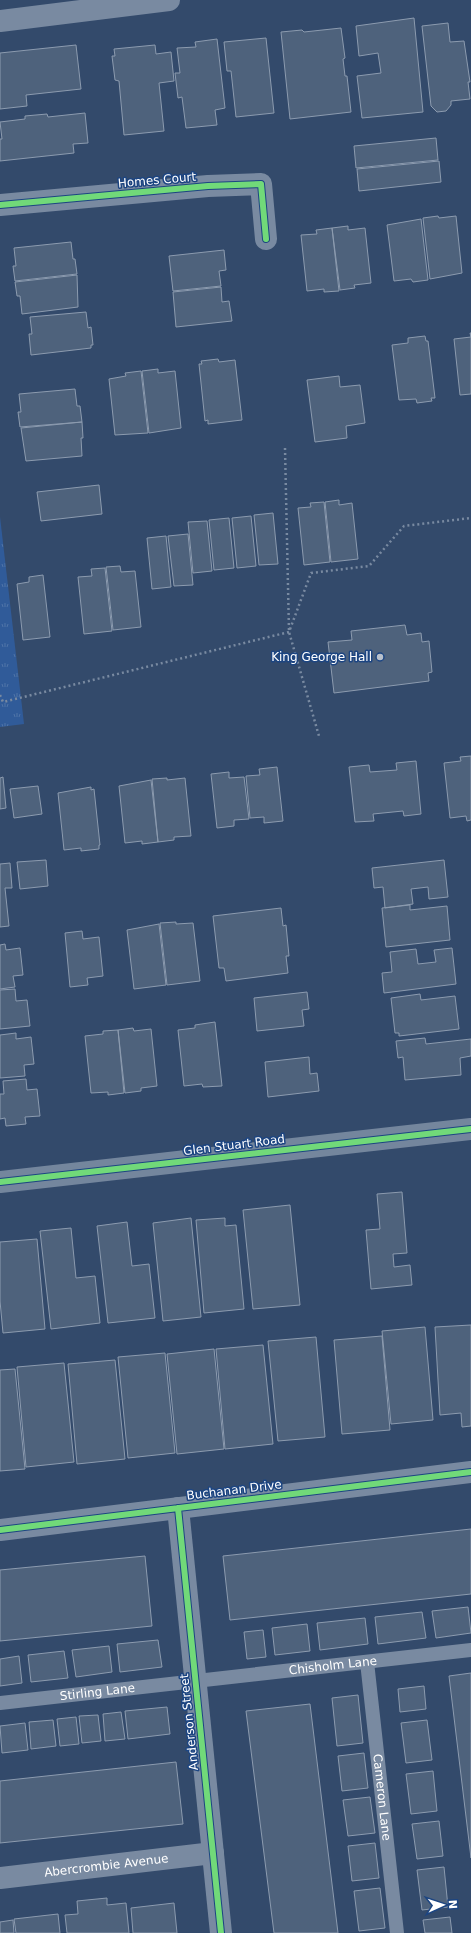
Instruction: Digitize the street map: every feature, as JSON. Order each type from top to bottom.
[{"type":"street","points":[[0,21],[169,0]]},
{"type":"street","name":"Homes Court","points":[[0,205],[201,187],[261,184],[266,239]]},
{"type":"street","name":"Glen Stuart Road","points":[[0,1182],[471,1129]]},
{"type":"street","name":"Buchanan Drive","points":[[0,1530],[471,1472]]},
{"type":"street","name":"Anderson Street","points":[[178,1508],[221,1933]]},
{"type":"street","name":"Abercrombie Avenue","points":[[0,1878],[212,1853]]},
{"type":"lane","name":"Chisholm Lane","points":[[196,1680],[471,1650]]},
{"type":"lane","name":"Cameron Lane","points":[[367,1662],[397,1933]]},
{"type":"lane","name":"Stirling Lane","points":[[0,1703],[196,1680]]},
{"type":"path","points":[[285,448],[289,632],[319,736]]},
{"type":"path","points":[[289,632],[311,573],[369,566],[404,526],[471,518]]},
{"type":"path","points":[[0,696],[1,702],[289,632]]},
{"type":"green space","points":[[0,517],[24,724],[0,727]]},
{"type":"building","points":[[414,18],[423,112],[362,118],[357,76],[381,73],[378,53],[359,56],[356,26]]},
{"type":"building","points":[[448,23],[450,42],[464,41],[470,82],[468,82],[470,99],[451,101],[451,105],[446,111],[437,112],[431,106],[422,26]]},
{"type":"building","points":[[341,28],[345,58],[343,59],[345,76],[347,76],[351,112],[290,119],[281,32],[302,30],[304,32]]},
{"type":"building","points":[[266,38],[274,113],[236,117],[231,71],[227,71],[224,42]]},
{"type":"building","points":[[217,39],[225,108],[215,110],[217,125],[186,128],[182,97],[178,98],[175,73],[180,73],[177,48],[196,47],[195,42]]},
{"type":"building","points":[[76,45],[81,89],[26,95],[27,106],[0,109],[0,53]]},
{"type":"building","points":[[155,45],[156,54],[171,52],[174,81],[159,83],[164,131],[124,135],[119,81],[115,80],[112,56],[115,56],[114,49]]},
{"type":"building","points":[[85,113],[88,143],[73,144],[74,153],[0,161],[0,139],[2,139],[0,122],[25,119],[25,116],[47,114],[48,117]]},
{"type":"building","points":[[436,138],[438,160],[356,168],[354,146]]},
{"type":"building","points":[[439,161],[441,182],[359,191],[357,169]]},
{"type":"building","points":[[438,216],[439,218],[456,216],[462,273],[430,279],[423,218]]},
{"type":"building","points":[[421,219],[428,280],[413,282],[411,279],[394,281],[387,225]]},
{"type":"building","points":[[348,226],[348,230],[365,228],[371,283],[354,285],[355,288],[340,290],[332,228]]},
{"type":"building","points":[[332,228],[339,291],[324,292],[324,289],[307,291],[301,235],[317,234],[316,230]]},
{"type":"building","points":[[71,242],[77,274],[15,281],[13,266],[16,266],[14,248]]},
{"type":"building","points":[[224,250],[226,270],[219,271],[221,286],[173,291],[169,256]]},
{"type":"building","points":[[77,275],[78,307],[22,314],[20,296],[17,296],[15,282]]},
{"type":"building","points":[[221,287],[222,302],[229,301],[232,321],[176,327],[173,292]]},
{"type":"building","points":[[86,312],[88,328],[91,327],[93,345],[91,345],[91,348],[31,355],[29,334],[32,334],[30,317]]},
{"type":"building","points":[[425,336],[426,341],[428,341],[435,398],[431,398],[432,401],[417,403],[416,399],[399,400],[392,345],[408,343],[408,338]]},
{"type":"building","points":[[471,337],[471,394],[460,395],[454,339]]},
{"type":"building","points":[[218,359],[219,362],[235,360],[242,420],[208,424],[208,420],[205,421],[199,364],[202,364],[201,361]]},
{"type":"building","points":[[158,369],[158,373],[175,371],[181,428],[149,433],[142,371]]},
{"type":"building","points":[[141,371],[148,433],[115,435],[109,379],[126,376],[125,373]]},
{"type":"building","points":[[339,376],[340,387],[360,385],[365,423],[346,426],[347,438],[315,442],[307,380]]},
{"type":"building","points":[[75,389],[77,406],[80,406],[82,422],[20,427],[18,412],[21,412],[19,394]]},
{"type":"building","points":[[82,422],[82,456],[26,461],[21,428]]},
{"type":"building","points":[[99,485],[102,514],[41,521],[37,492]]},
{"type":"building","points":[[339,500],[339,505],[352,503],[358,559],[331,562],[325,502]]},
{"type":"building","points":[[324,502],[330,562],[304,565],[298,508],[311,507],[310,503]]},
{"type":"building","points":[[273,513],[278,564],[259,565],[254,515]]},
{"type":"building","points":[[251,516],[256,566],[237,568],[232,518]]},
{"type":"building","points":[[229,518],[234,568],[214,570],[209,520]]},
{"type":"building","points":[[207,521],[212,571],[193,573],[188,522]]},
{"type":"building","points":[[188,534],[193,585],[174,586],[168,536]]},
{"type":"building","points":[[166,536],[171,587],[152,589],[147,538]]},
{"type":"building","points":[[120,566],[121,572],[135,571],[141,627],[113,630],[106,567]]},
{"type":"building","points":[[105,568],[112,631],[84,634],[78,577],[92,576],[91,569]]},
{"type":"building","points":[[43,575],[50,637],[23,640],[17,584],[29,582],[29,577]]},
{"type":"building","name":"King George Hall","points":[[405,625],[407,635],[421,633],[422,642],[429,641],[432,672],[428,673],[429,681],[334,693],[328,642],[352,640],[351,631]]},
{"type":"building","points":[[471,756],[471,820],[467,821],[466,816],[450,818],[444,763],[461,761],[460,757]]},
{"type":"building","points":[[416,761],[421,814],[404,816],[403,811],[373,814],[374,821],[355,822],[349,767],[369,765],[370,772],[397,770],[396,763]]},
{"type":"building","points":[[277,767],[283,821],[264,823],[264,817],[250,818],[246,776],[260,775],[259,769]]},
{"type":"building","points":[[229,772],[229,778],[244,777],[249,819],[234,820],[234,826],[217,828],[211,774]]},
{"type":"building","points":[[3,777],[6,808],[0,809],[0,778]]},
{"type":"building","points":[[167,778],[167,780],[185,778],[191,836],[174,837],[174,840],[158,842],[152,779]]},
{"type":"building","points":[[151,780],[158,842],[142,844],[142,841],[125,843],[119,786]]},
{"type":"building","points":[[38,786],[42,814],[14,818],[10,789]]},
{"type":"building","points":[[91,787],[91,790],[94,789],[100,845],[99,849],[81,851],[81,848],[64,850],[58,793]]},
{"type":"building","points":[[46,860],[48,886],[20,889],[17,862]]},
{"type":"building","points":[[444,860],[448,897],[429,899],[428,887],[411,889],[413,904],[385,908],[383,887],[374,888],[372,868]]},
{"type":"building","points":[[10,863],[12,888],[5,888],[9,926],[0,927],[0,864]]},
{"type":"building","points":[[410,905],[410,910],[447,906],[450,940],[386,947],[382,908]]},
{"type":"building","points":[[281,908],[283,926],[286,925],[289,956],[286,956],[288,973],[226,981],[224,968],[219,968],[213,916]]},
{"type":"building","points":[[176,922],[176,924],[193,923],[200,981],[167,985],[160,923]]},
{"type":"building","points":[[159,924],[166,985],[134,989],[127,930]]},
{"type":"building","points":[[82,931],[83,939],[99,937],[103,976],[87,978],[88,985],[70,987],[65,933]]},
{"type":"building","points":[[5,944],[6,950],[20,948],[23,975],[13,976],[15,987],[0,989],[0,945]]},
{"type":"building","points":[[452,948],[456,984],[384,993],[382,973],[392,972],[390,952],[416,949],[418,964],[436,962],[434,950]]},
{"type":"building","points":[[15,989],[16,1001],[27,1000],[30,1026],[0,1029],[0,990]]},
{"type":"building","points":[[307,992],[309,1009],[302,1010],[304,1026],[257,1031],[254,998]]},
{"type":"building","points":[[420,994],[421,1000],[455,996],[459,1029],[399,1036],[399,1033],[395,1033],[391,998]]},
{"type":"building","points":[[215,1022],[222,1086],[203,1087],[202,1084],[184,1086],[178,1030],[195,1028],[195,1025]]},
{"type":"building","points":[[133,1028],[134,1031],[151,1029],[157,1086],[141,1088],[141,1091],[125,1093],[118,1030]]},
{"type":"building","points":[[118,1030],[124,1093],[108,1095],[108,1092],[91,1093],[85,1036],[103,1034],[103,1031]]},
{"type":"building","points":[[16,1033],[16,1039],[31,1037],[34,1064],[24,1065],[25,1076],[0,1078],[0,1035]]},
{"type":"building","points":[[425,1038],[426,1044],[471,1039],[471,1056],[460,1058],[461,1075],[405,1080],[403,1057],[398,1058],[396,1041]]},
{"type":"building","points":[[309,1057],[310,1074],[317,1073],[319,1091],[268,1097],[265,1062]]},
{"type":"building","points":[[26,1079],[27,1090],[37,1089],[40,1116],[25,1117],[26,1124],[6,1126],[5,1118],[0,1119],[0,1094],[4,1094],[3,1081]]},
{"type":"building","points":[[402,1192],[407,1253],[393,1254],[394,1267],[410,1265],[412,1285],[371,1289],[366,1230],[380,1229],[377,1194]]},
{"type":"building","points":[[290,1205],[300,1305],[253,1309],[243,1210]]},
{"type":"building","points":[[191,1218],[201,1317],[163,1321],[153,1223]]},
{"type":"building","points":[[225,1218],[225,1226],[236,1225],[244,1309],[204,1313],[196,1220]]},
{"type":"building","points":[[127,1222],[132,1266],[149,1264],[155,1318],[108,1323],[97,1226]]},
{"type":"building","points":[[71,1228],[76,1278],[95,1276],[100,1323],[51,1329],[40,1231]]},
{"type":"building","points":[[37,1239],[45,1329],[3,1333],[0,1301],[0,1242]]},
{"type":"building","points":[[471,1325],[471,1426],[462,1427],[461,1413],[440,1415],[435,1327]]},
{"type":"building","points":[[425,1327],[433,1420],[391,1424],[382,1331]]},
{"type":"building","points":[[382,1336],[390,1430],[342,1434],[334,1340]]},
{"type":"building","points":[[316,1337],[325,1437],[278,1441],[268,1341]]},
{"type":"building","points":[[263,1345],[273,1444],[225,1449],[216,1349]]},
{"type":"building","points":[[214,1349],[224,1449],[177,1454],[167,1354]]},
{"type":"building","points":[[165,1353],[175,1453],[128,1458],[118,1357]]},
{"type":"building","points":[[115,1360],[125,1459],[77,1464],[68,1364]]},
{"type":"building","points":[[64,1363],[74,1462],[26,1467],[17,1367]]},
{"type":"building","points":[[15,1369],[25,1469],[0,1471],[0,1370]]},
{"type":"building","points":[[471,1529],[471,1594],[230,1620],[223,1556]]},
{"type":"building","points":[[145,1556],[152,1626],[0,1641],[0,1570]]},
{"type":"building","points":[[468,1607],[471,1633],[436,1638],[432,1611]]},
{"type":"building","points":[[422,1612],[426,1638],[378,1644],[375,1617]]},
{"type":"building","points":[[365,1618],[368,1644],[320,1650],[317,1623]]},
{"type":"building","points":[[307,1624],[310,1651],[275,1655],[272,1628]]},
{"type":"building","points":[[263,1630],[266,1657],[247,1659],[244,1632]]},
{"type":"building","points":[[158,1640],[162,1667],[120,1672],[117,1644]]},
{"type":"building","points":[[109,1646],[112,1672],[76,1677],[72,1650]]},
{"type":"building","points":[[64,1651],[68,1678],[31,1682],[28,1655]]},
{"type":"building","points":[[19,1656],[22,1683],[0,1686],[0,1659]]},
{"type":"building","points":[[471,1673],[471,1858],[449,1676]]},
{"type":"building","points":[[424,1686],[426,1709],[400,1712],[398,1689]]},
{"type":"building","points":[[358,1695],[363,1743],[337,1746],[332,1698]]},
{"type":"building","points":[[310,1704],[338,1933],[274,1933],[246,1711]]},
{"type":"building","points":[[167,1707],[170,1734],[128,1739],[125,1711]]},
{"type":"building","points":[[121,1712],[125,1739],[105,1741],[103,1714]]},
{"type":"building","points":[[98,1715],[101,1741],[82,1743],[79,1716]]},
{"type":"building","points":[[76,1717],[79,1744],[60,1746],[57,1719]]},
{"type":"building","points":[[53,1720],[56,1746],[31,1749],[29,1722]]},
{"type":"building","points":[[427,1720],[432,1760],[406,1763],[401,1723]]},
{"type":"building","points":[[25,1723],[28,1750],[2,1753],[0,1726]]},
{"type":"building","points":[[364,1753],[368,1788],[342,1791],[338,1756]]},
{"type":"building","points":[[176,1762],[183,1824],[0,1843],[0,1781]]},
{"type":"building","points":[[433,1771],[437,1811],[411,1814],[406,1774]]},
{"type":"building","points":[[370,1797],[375,1833],[348,1836],[343,1800]]},
{"type":"building","points":[[439,1821],[443,1856],[417,1859],[412,1824]]},
{"type":"building","points":[[375,1843],[379,1878],[352,1881],[348,1846]]},
{"type":"building","points":[[444,1867],[448,1907],[422,1910],[417,1870]]},
{"type":"building","points":[[380,1888],[385,1928],[359,1931],[354,1891]]},
{"type":"building","points":[[107,1898],[107,1905],[126,1903],[129,1933],[67,1933],[65,1915],[78,1914],[77,1901]]},
{"type":"building","points":[[174,1903],[177,1933],[133,1933],[131,1908]]},
{"type":"building","points":[[58,1914],[60,1933],[16,1933],[14,1919]]},
{"type":"building","points":[[450,1917],[452,1933],[425,1933],[423,1920]]},
{"type":"building","points":[[13,1920],[14,1933],[0,1933],[0,1922]]},
{"type":"cycle path","points":[[0,205],[208,186],[261,184],[266,239]]},
{"type":"cycle path","points":[[0,1182],[471,1129]]},
{"type":"cycle path","points":[[0,1530],[471,1472]]},
{"type":"cycle path","points":[[178,1508],[221,1933]]},
{"type":"place","name":"King George Hall","points":[[380,657]]}]
